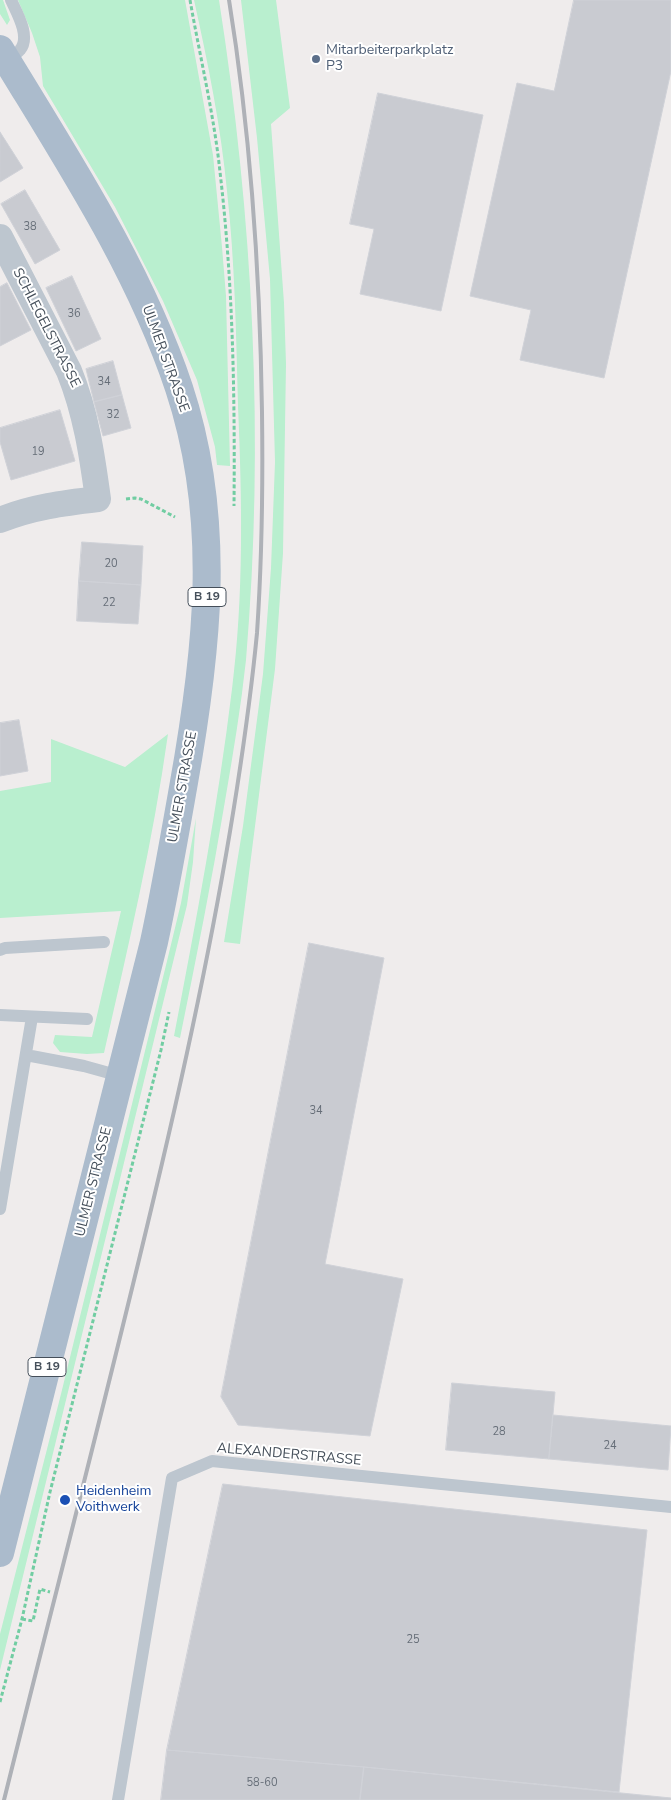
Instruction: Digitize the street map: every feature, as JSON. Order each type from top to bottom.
[{"type":"main road","name":"ULMER STRASSE","points":[[0,1553],[154,942],[194,730],[203,656],[208,580],[204,516],[195,455],[184,406],[165,350],[147,307],[94,205],[4,55]]},
{"type":"street","name":"SCHLEGELSTRASSE","points":[[0,237],[78,392],[90,441],[98,499],[38,507],[0,520]]},
{"type":"lane","points":[[4,55],[20,50],[24,42],[19,18],[11,0]]},
{"type":"lane","points":[[0,950],[5,948],[104,942]]},
{"type":"lane","points":[[0,1015],[87,1019]]},
{"type":"lane","points":[[0,1209],[32,1017]]},
{"type":"lane","points":[[26,1056],[84,1066],[120,1076]]},
{"type":"lane","name":"ALEXANDERSTRASSE","points":[[118,1800],[172,1478],[212,1461],[671,1507]]},
{"type":"path","points":[[190,0],[221,179],[230,293],[234,472]]},
{"type":"path","points":[[141,499],[173,516]]},
{"type":"path","points":[[22,1619],[32,1621],[40,1589],[50,1592]]},
{"type":"green space","points":[[0,0],[3,0],[10,20],[7,25],[0,14]]},
{"type":"green space","points":[[18,0],[185,0],[213,155],[222,247],[226,296],[230,466],[217,465],[215,447],[197,380],[163,301],[115,207],[43,86],[40,57]]},
{"type":"green space","points":[[194,0],[219,0],[231,82],[247,246],[252,329],[255,495],[252,578],[242,695],[215,860],[180,1038],[174,1036],[213,819],[232,689],[239,618],[241,548],[236,325],[230,218],[218,119]]},
{"type":"green space","points":[[241,0],[276,0],[290,108],[271,124],[284,303],[286,364],[283,553],[275,669],[240,944],[224,942],[243,826],[263,674],[271,568],[275,462],[270,279],[257,138]]},
{"type":"green space","points":[[168,734],[131,934],[104,1053],[60,1052],[53,1043],[55,1035],[92,1037],[121,911],[0,918],[0,791],[51,782],[51,739],[125,767]]},
{"type":"green space","points":[[196,818],[193,862],[187,905],[0,1670],[0,1634],[61,1394],[181,903]]},
{"type":"building","points":[[574,0],[671,0],[671,71],[604,378],[520,360],[531,310],[470,296],[517,83],[554,91]]},
{"type":"building","points":[[378,93],[483,115],[441,311],[360,294],[374,229],[350,224]]},
{"type":"building","points":[[0,132],[23,168],[0,182]]},
{"type":"building","points":[[25,190],[60,250],[35,264],[1,204]]},
{"type":"building","points":[[72,276],[101,339],[76,351],[46,288]]},
{"type":"building","points":[[7,283],[31,330],[0,346],[0,287]]},
{"type":"building","points":[[113,361],[122,395],[94,402],[86,369]]},
{"type":"building","points":[[122,395],[131,428],[103,436],[94,402]]},
{"type":"building","points":[[60,410],[75,461],[11,480],[0,442],[0,428]]},
{"type":"building","points":[[82,542],[143,546],[141,585],[79,581]]},
{"type":"building","points":[[79,581],[141,585],[138,624],[77,621]]},
{"type":"building","points":[[19,720],[28,771],[0,776],[0,723]]},
{"type":"building","points":[[309,943],[384,958],[325,1264],[403,1279],[370,1436],[238,1425],[221,1397]]},
{"type":"building","points":[[452,1383],[555,1392],[549,1459],[446,1450]]},
{"type":"building","points":[[553,1415],[671,1426],[668,1470],[549,1459]]},
{"type":"building","points":[[223,1484],[647,1530],[619,1792],[167,1750]]},
{"type":"building","points":[[167,1750],[364,1767],[360,1800],[161,1800]]},
{"type":"building","points":[[364,1767],[671,1798],[671,1800],[360,1800]]},
{"type":"railway","points":[[4,1800],[118,1345],[178,1092],[220,890],[251,691],[257,633],[261,550],[261,360],[249,154],[229,0]]},
{"type":"place","name":"Mitarbeiterparkplatz P3","points":[[316,59]]},
{"type":"place","name":"Heidenheim Voithwerk","points":[[65,1500]]}]
